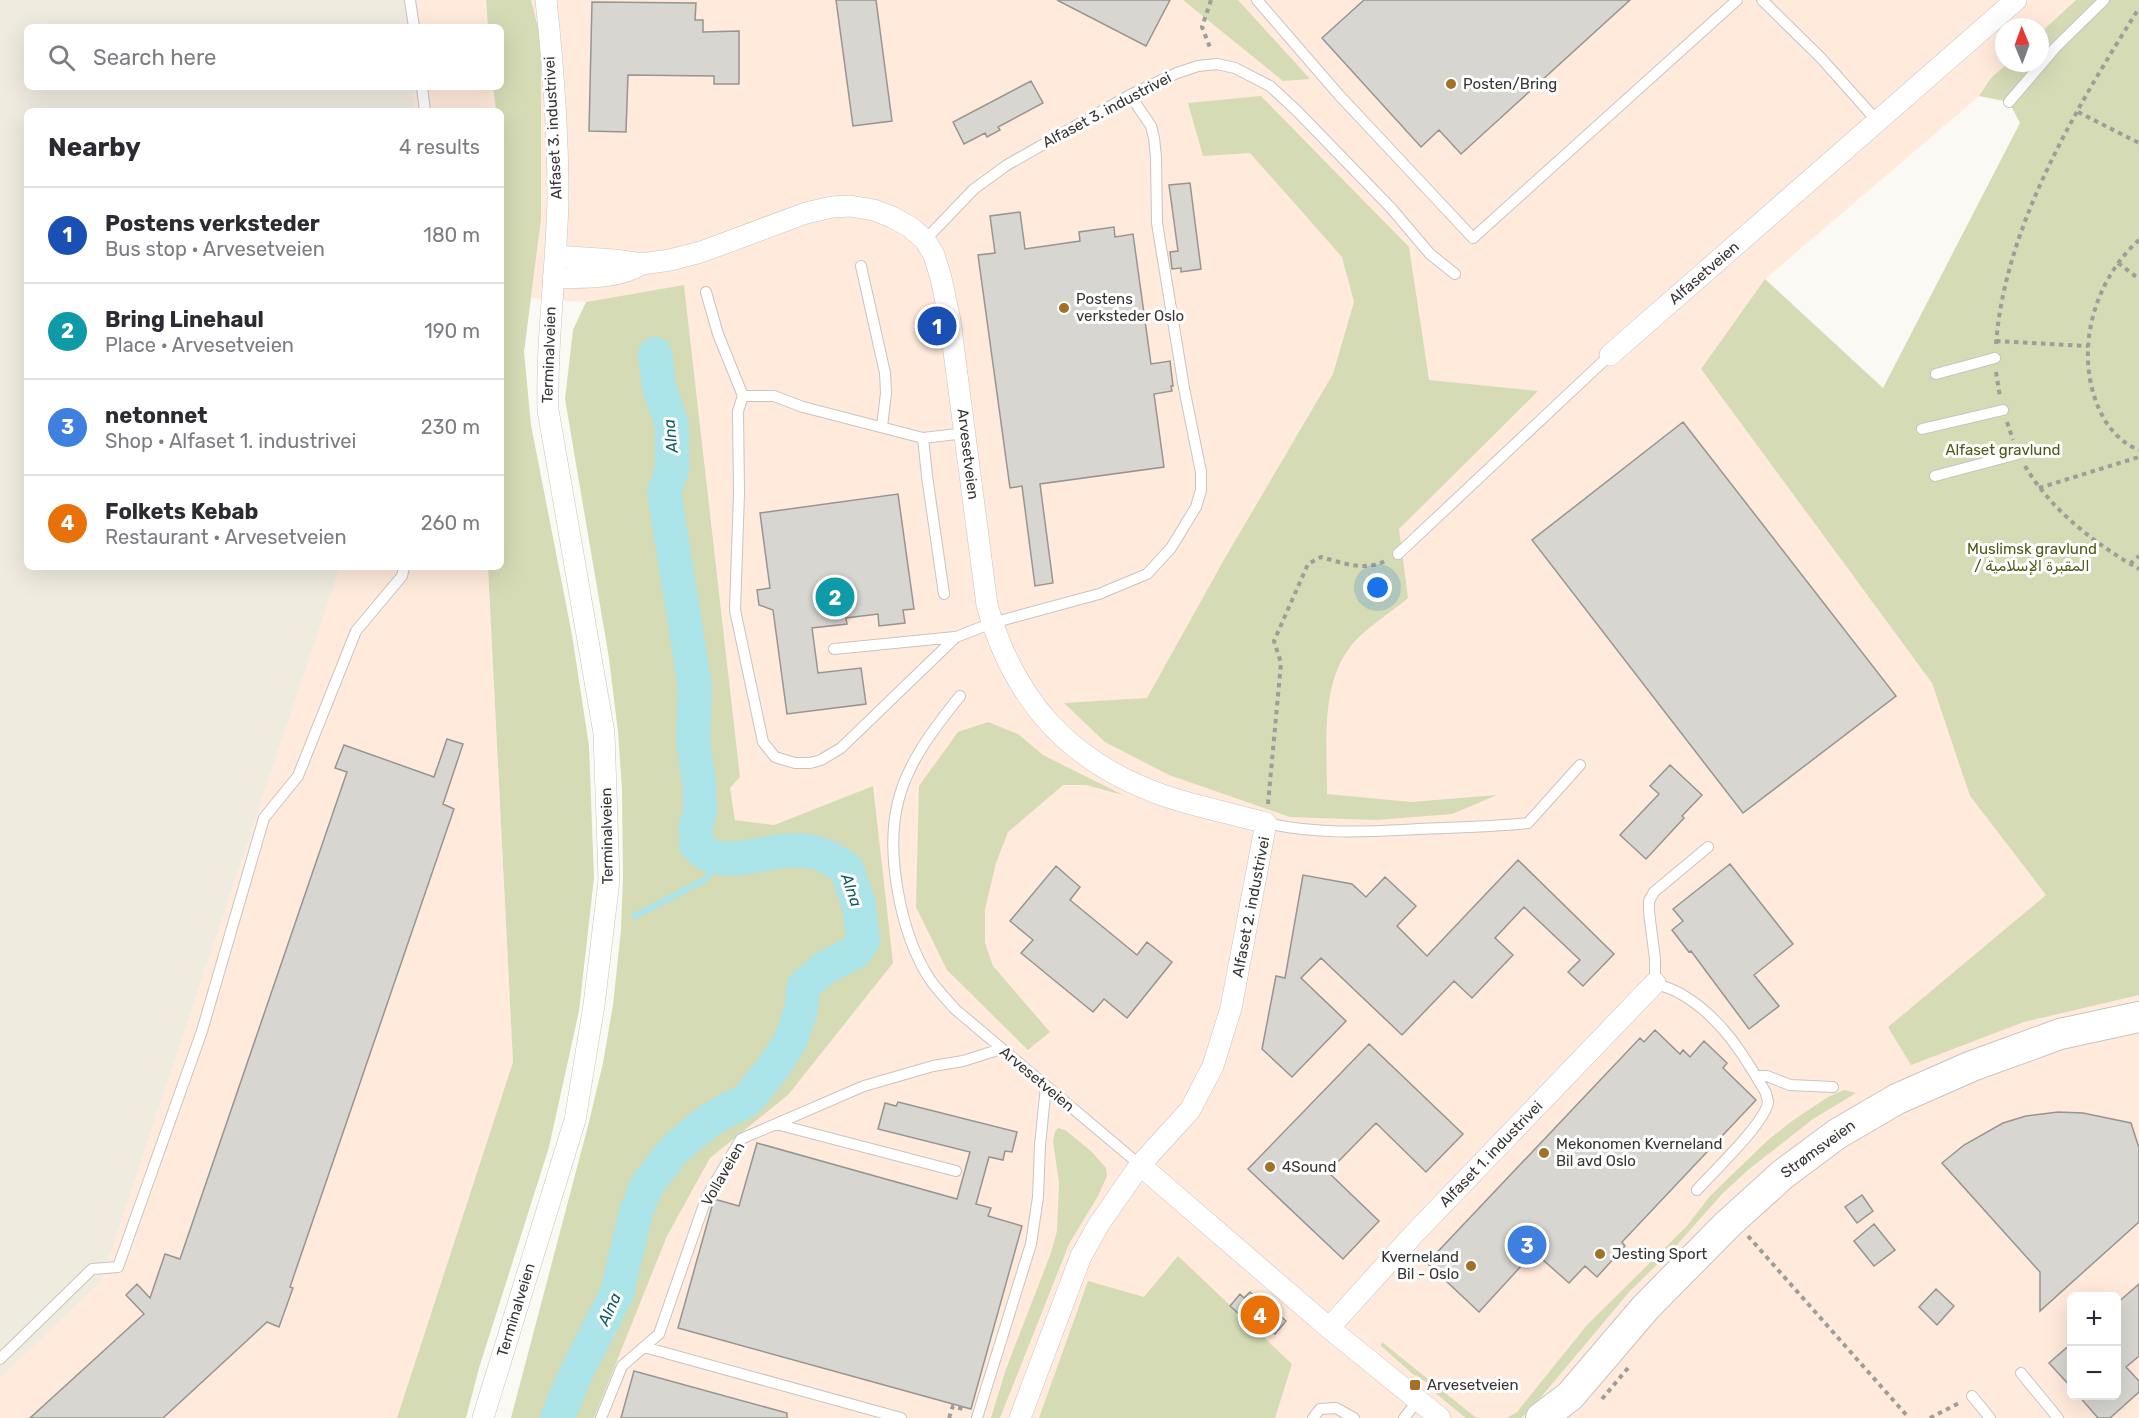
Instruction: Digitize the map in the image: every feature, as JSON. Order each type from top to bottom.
[{"type":"main road","name":"Strømsveien","points":[[1541,1418],[1576,1407],[1646,1307],[1691,1259],[1762,1192],[1830,1138],[1876,1110],[1941,1078],[2061,1034],[2139,1017]]},
{"type":"street","name":"Alfaset 3. industrivei","points":[[546,0],[557,128],[558,198],[555,256]]},
{"type":"street","name":"Alfasetveien","points":[[1610,355],[2016,0]]},
{"type":"street","points":[[555,256],[642,264],[670,260],[701,252],[806,213],[832,207],[850,206],[874,210],[910,227],[925,240]]},
{"type":"street","name":"Arvesetveien","points":[[925,240],[934,255],[945,296],[987,605],[1011,669]]},
{"type":"street","name":"Terminalveien","points":[[483,1418],[575,1120],[594,1005],[609,880],[604,733],[548,410],[547,363],[555,256]]},
{"type":"street","points":[[553,278],[614,276],[628,272],[642,264]]},
{"type":"street","name":"Alfaset 2. industrivei","points":[[1011,669],[1023,691],[1054,728],[1072,746],[1112,772],[1165,796],[1266,823],[1231,1008],[1213,1066],[1190,1110],[1140,1165]]},
{"type":"street","name":"Alfaset 1. industrivei","points":[[1329,1328],[1413,1235],[1655,983]]},
{"type":"street","points":[[1020,1418],[1081,1256],[1099,1224],[1140,1165]]},
{"type":"street","name":"Arvesetveien","points":[[1140,1165],[1329,1328],[1440,1418]]},
{"type":"lane","points":[[410,0],[414,24]]},
{"type":"lane","points":[[1257,0],[1339,95],[1473,238],[1737,0]]},
{"type":"lane","points":[[1762,0],[1821,58],[1878,122]]},
{"type":"lane","points":[[2009,102],[2056,47],[2104,0]]},
{"type":"lane","name":"Alfaset 3. industrivei","points":[[925,240],[974,189],[1007,165],[1130,95],[1177,73],[1198,66],[1217,64],[1235,68],[1270,86],[1391,208],[1430,254],[1455,274]]},
{"type":"lane","points":[[422,90],[425,108]]},
{"type":"lane","points":[[834,649],[956,637],[992,623],[1099,594],[1147,574],[1171,548],[1196,507],[1201,490],[1201,472],[1184,388],[1157,223],[1154,138],[1151,126],[1130,95]]},
{"type":"lane","points":[[861,266],[885,373],[886,393],[882,427]]},
{"type":"lane","points":[[706,292],[718,334],[743,396],[738,411],[739,493],[735,610],[758,722],[763,742],[769,751],[784,761],[810,763],[821,760],[841,748],[956,637]]},
{"type":"lane","name":"Alfasetveien","points":[[1398,554],[1610,355]]},
{"type":"lane","points":[[1936,374],[1995,358]]},
{"type":"lane","points":[[743,396],[774,396],[923,438],[965,433]]},
{"type":"lane","points":[[1922,429],[2003,410]]},
{"type":"lane","points":[[923,438],[944,594]]},
{"type":"lane","points":[[1935,476],[2018,454]]},
{"type":"lane","points":[[0,1359],[93,1269],[118,1267],[202,1031],[264,819],[298,776],[357,632],[402,576],[403,570]]},
{"type":"lane","name":"Arvesetveien","points":[[960,696],[938,724],[905,780],[898,802],[892,850],[897,882],[915,951],[930,980],[956,1010],[1140,1165]]},
{"type":"lane","points":[[1266,823],[1320,832],[1360,833],[1484,828],[1528,823],[1580,765]]},
{"type":"lane","points":[[1697,1190],[1763,1115],[1768,1102],[1766,1093],[1733,1040],[1700,1007],[1680,993],[1655,983],[1649,901],[1654,892],[1708,848]]},
{"type":"lane","name":"Vollaveien","points":[[601,1418],[622,1366],[659,1334],[707,1196],[741,1139],[864,1086],[1001,1049]]},
{"type":"lane","points":[[1756,1076],[1767,1076],[1790,1085],[1833,1087]]},
{"type":"lane","points":[[974,1415],[1031,1244],[1038,1197],[1046,1086]]},
{"type":"lane","points":[[776,1124],[956,1171]]},
{"type":"lane","points":[[644,1347],[901,1418]]},
{"type":"lane","points":[[2021,1373],[2058,1418]]},
{"type":"lane","points":[[1972,1396],[1990,1418]]},
{"type":"lane","points":[[1404,1418],[1419,1399]]},
{"type":"lane","points":[[1314,1418],[1320,1409],[1336,1408],[1354,1418]]},
{"type":"path","points":[[1210,0],[1202,27],[1217,64]]},
{"type":"path","points":[[2139,8],[2078,112],[2042,182],[2017,240],[2003,294],[1995,358],[2003,410],[2018,454],[2039,488],[2086,534],[2139,569]]},
{"type":"path","points":[[2078,112],[2139,143]]},
{"type":"path","points":[[2139,240],[2118,263],[2109,277],[2092,317],[2088,346],[2092,387],[2098,407],[2106,423],[2117,436],[2132,448],[2139,450]]},
{"type":"path","points":[[2118,263],[2139,279]]},
{"type":"path","points":[[1996,341],[2088,346]]},
{"type":"path","points":[[2039,488],[2139,457]]},
{"type":"path","points":[[2130,564],[2139,556]]},
{"type":"path","points":[[1266,823],[1281,663],[1274,641],[1283,619],[1308,564],[1321,557],[1355,567],[1381,564]]},
{"type":"path","points":[[1739,1243],[1755,1228]]},
{"type":"path","points":[[1748,1235],[1909,1418]]},
{"type":"path","points":[[1576,1407],[1630,1366]]},
{"type":"path","points":[[1930,1418],[1972,1396]]},
{"type":"path","points":[[949,1418],[952,1406],[974,1415]]},
{"type":"shaded area","points":[[0,0],[408,0],[409,24],[24,24],[24,90],[413,90],[415,108],[24,108],[24,570],[339,570],[101,1282],[0,1378]]},
{"type":"shaded area","points":[[408,0],[486,0],[488,24],[409,24]]},
{"type":"shaded area","points":[[531,0],[2076,0],[2049,25],[2049,18],[1995,18],[1995,72],[1998,72],[1979,96],[1765,279],[1701,369],[1932,683],[1970,796],[2046,895],[1888,1027],[1911,1064],[2024,1022],[2139,995],[2139,1418],[594,1418],[667,1235],[710,1158],[788,1095],[873,786],[774,825],[735,820],[730,788],[740,776],[684,285],[586,302],[531,298],[541,219],[541,39]]},
{"type":"shaded area","points":[[413,90],[493,90],[496,108],[415,108]]},
{"type":"shaded area","points":[[339,570],[488,570],[513,1062],[397,1418],[0,1418],[0,1378],[101,1282]]},
{"type":"green space","points":[[486,0],[531,0],[541,39],[541,219],[524,352],[531,425],[572,635],[589,746],[594,878],[579,1011],[549,1147],[479,1368],[466,1418],[397,1418],[513,1062],[488,570],[504,570],[504,108],[496,108],[493,90],[504,90],[504,24],[488,24]]},
{"type":"green space","points":[[1183,0],[1238,0],[1310,79],[1283,81]]},
{"type":"green space","name":"Alfaset gravlund","points":[[2076,0],[2139,0],[2139,995],[2024,1022],[1911,1065],[1888,1027],[2046,895],[1970,796],[1932,683],[1701,369],[1765,279],[1883,388],[2020,123],[2009,102],[1979,96],[1998,72],[2049,72],[2049,25]]},
{"type":"green space","points":[[1261,96],[1409,247],[1429,380],[1538,391],[1399,529],[1408,598],[1357,639],[1336,672],[1331,692],[1326,733],[1327,794],[1411,802],[1497,795],[1452,814],[1376,820],[1290,817],[1169,775],[1105,742],[1064,703],[1147,698],[1225,558],[1333,374],[1354,302],[1342,257],[1250,153],[1203,156],[1188,103]]},
{"type":"green space","points":[[684,285],[740,777],[730,788],[735,820],[774,825],[873,786],[893,963],[788,1095],[710,1158],[667,1236],[594,1418],[511,1418],[603,1063],[613,1005],[621,930],[622,789],[618,732],[609,658],[565,399],[573,330],[586,302]]},
{"type":"green space","points":[[988,722],[1018,734],[1043,755],[1123,795],[1086,785],[1063,785],[1008,832],[996,863],[985,909],[985,943],[993,966],[1050,1032],[1028,1050],[947,970],[916,907],[919,786],[958,732]]},
{"type":"green space","points":[[1844,1090],[1856,1093],[1813,1119],[1748,1170],[1722,1194],[1675,1247],[1630,1291],[1531,1409],[1521,1418],[1507,1418],[1517,1412],[1587,1325],[1687,1226],[1710,1196],[1767,1141],[1792,1121],[1828,1097]]},
{"type":"green space","points":[[1058,1128],[1065,1130],[1091,1151],[1106,1168],[1107,1176],[1098,1196],[1069,1244],[1000,1418],[991,1418],[1006,1369],[1051,1253],[1057,1231],[1059,1183],[1053,1141]]},
{"type":"green space","points":[[1178,1256],[1292,1364],[1275,1418],[1039,1418],[1088,1281],[1144,1297]]},
{"type":"green space","points":[[1382,1342],[1479,1418],[1466,1418],[1462,1415],[1428,1387],[1430,1385],[1415,1376],[1381,1346]]},
{"type":"building","points":[[836,0],[876,0],[892,121],[853,126]]},
{"type":"building","points":[[1057,0],[1170,0],[1146,46]]},
{"type":"building","name":"Posten/Bring","points":[[1364,0],[1630,0],[1461,154],[1439,130],[1421,147],[1322,38]]},
{"type":"building","points":[[592,2],[696,3],[695,20],[703,20],[703,32],[739,31],[739,84],[714,84],[714,76],[628,75],[626,132],[589,131]]},
{"type":"building","points":[[1031,81],[1043,103],[998,127],[1000,130],[987,137],[985,133],[964,144],[953,122]]},
{"type":"building","points":[[1190,183],[1201,269],[1181,272],[1181,268],[1172,269],[1170,252],[1178,251],[1169,185]]},
{"type":"building","name":"Postens verksteder Oslo","points":[[1020,212],[1025,249],[1080,241],[1079,232],[1114,227],[1115,237],[1133,234],[1151,364],[1170,361],[1173,386],[1171,386],[1172,391],[1154,394],[1164,467],[1040,484],[1053,583],[1035,586],[1022,486],[1010,488],[978,255],[995,253],[990,216]]},
{"type":"building","points":[[1683,422],[1896,696],[1743,813],[1532,540]]},
{"type":"building","points":[[898,494],[914,609],[903,610],[905,623],[879,626],[878,614],[846,618],[847,624],[812,628],[818,673],[861,668],[866,704],[787,714],[773,610],[759,605],[757,590],[770,588],[760,513]]},
{"type":"building","points":[[447,739],[463,744],[443,804],[454,809],[290,1287],[293,1288],[279,1327],[267,1322],[163,1418],[30,1418],[144,1314],[126,1295],[137,1284],[150,1298],[165,1254],[180,1259],[347,772],[335,768],[344,745],[434,777]]},
{"type":"building","points":[[1670,765],[1702,795],[1646,859],[1620,835],[1659,794],[1650,786]]},
{"type":"building","points":[[1518,860],[1614,954],[1583,986],[1568,972],[1580,960],[1524,907],[1495,938],[1513,955],[1472,998],[1454,981],[1402,1035],[1321,958],[1301,978],[1346,1021],[1292,1077],[1262,1049],[1276,976],[1285,978],[1303,875],[1352,884],[1366,897],[1385,877],[1416,906],[1397,926],[1427,956]]},
{"type":"building","points":[[1730,864],[1793,944],[1754,975],[1779,1006],[1749,1029],[1691,951],[1689,952],[1672,930],[1683,921],[1673,909]]},
{"type":"building","points":[[1056,866],[1080,887],[1070,900],[1137,955],[1147,942],[1172,962],[1127,1018],[1104,999],[1093,1012],[1021,953],[1033,940],[1010,921]]},
{"type":"building","points":[[1655,1030],[1680,1054],[1683,1050],[1690,1057],[1704,1041],[1727,1063],[1723,1068],[1756,1100],[1622,1242],[1625,1246],[1597,1277],[1585,1266],[1569,1283],[1534,1252],[1479,1312],[1427,1263],[1640,1038],[1644,1042]]},
{"type":"building","points":[[1369,1044],[1463,1134],[1426,1172],[1376,1123],[1328,1172],[1379,1221],[1343,1259],[1248,1169]]},
{"type":"building","points":[[898,1102],[1017,1132],[1012,1152],[1005,1151],[1003,1160],[989,1157],[976,1204],[991,1208],[988,1216],[1022,1226],[971,1409],[678,1328],[714,1199],[739,1206],[757,1143],[957,1199],[970,1152],[878,1129],[885,1103],[896,1106]]},
{"type":"building","points":[[2058,1112],[2083,1113],[2131,1123],[2139,1148],[2139,1222],[2040,1311],[2040,1272],[1942,1163],[1964,1145],[2003,1123],[2026,1116]]},
{"type":"building","points":[[1862,1195],[1873,1211],[1857,1223],[1845,1207]]},
{"type":"building","points":[[1874,1224],[1895,1250],[1874,1266],[1854,1241]]},
{"type":"building","points":[[2139,1284],[2139,1356],[2126,1367],[2139,1381],[2139,1392],[2110,1418],[2098,1418],[2082,1400],[2121,1400],[2121,1300]]},
{"type":"building","points":[[1936,1289],[1954,1306],[1937,1325],[1919,1307]]},
{"type":"building","points":[[1250,1292],[1286,1321],[1275,1334],[1266,1328],[1261,1334],[1230,1306],[1240,1294],[1244,1298]]},
{"type":"building","points":[[2067,1347],[2067,1383],[2049,1363]]},
{"type":"building","points":[[634,1371],[787,1413],[787,1418],[621,1418]]},
{"type":"waterway","name":"Alna","points":[[557,1418],[578,1369],[617,1293],[636,1212],[647,1185],[674,1150],[708,1121],[747,1100],[773,1068],[790,1042],[800,1013],[804,986],[826,967],[854,953],[863,941],[859,905],[846,868],[808,851],[796,850],[723,858],[709,855],[696,845],[696,826],[700,811],[699,782],[693,742],[695,687],[664,492],[672,470],[672,425],[659,387],[655,354]]},
{"type":"waterway","points":[[635,916],[706,879],[721,857]]},
{"type":"place","name":"Posten/Bring","points":[[1451,84]]},
{"type":"place","name":"Postens verksteder Oslo","points":[[1064,308]]},
{"type":"place","name":"Postens verksteder","points":[[937,326]]},
{"type":"place","name":"Bring Linehaul","points":[[835,597]]},
{"type":"place","name":"Mekonomen Kverneland Bil avd Oslo","points":[[1544,1153]]},
{"type":"place","name":"4Sound","points":[[1270,1167]]},
{"type":"place","name":"netonnet","points":[[1527,1245]]},
{"type":"place","name":"Jesting Sport","points":[[1600,1254]]},
{"type":"place","name":"Kverneland Bil - Oslo","points":[[1471,1266]]},
{"type":"place","name":"Folkets Kebab","points":[[1260,1315]]},
{"type":"place","name":"Arvesetveien","points":[[1415,1385]]},
{"type":"park label","name":"Muslimsk gravlund / المقبرة الإسلامية","points":[[2032,558]]}]
